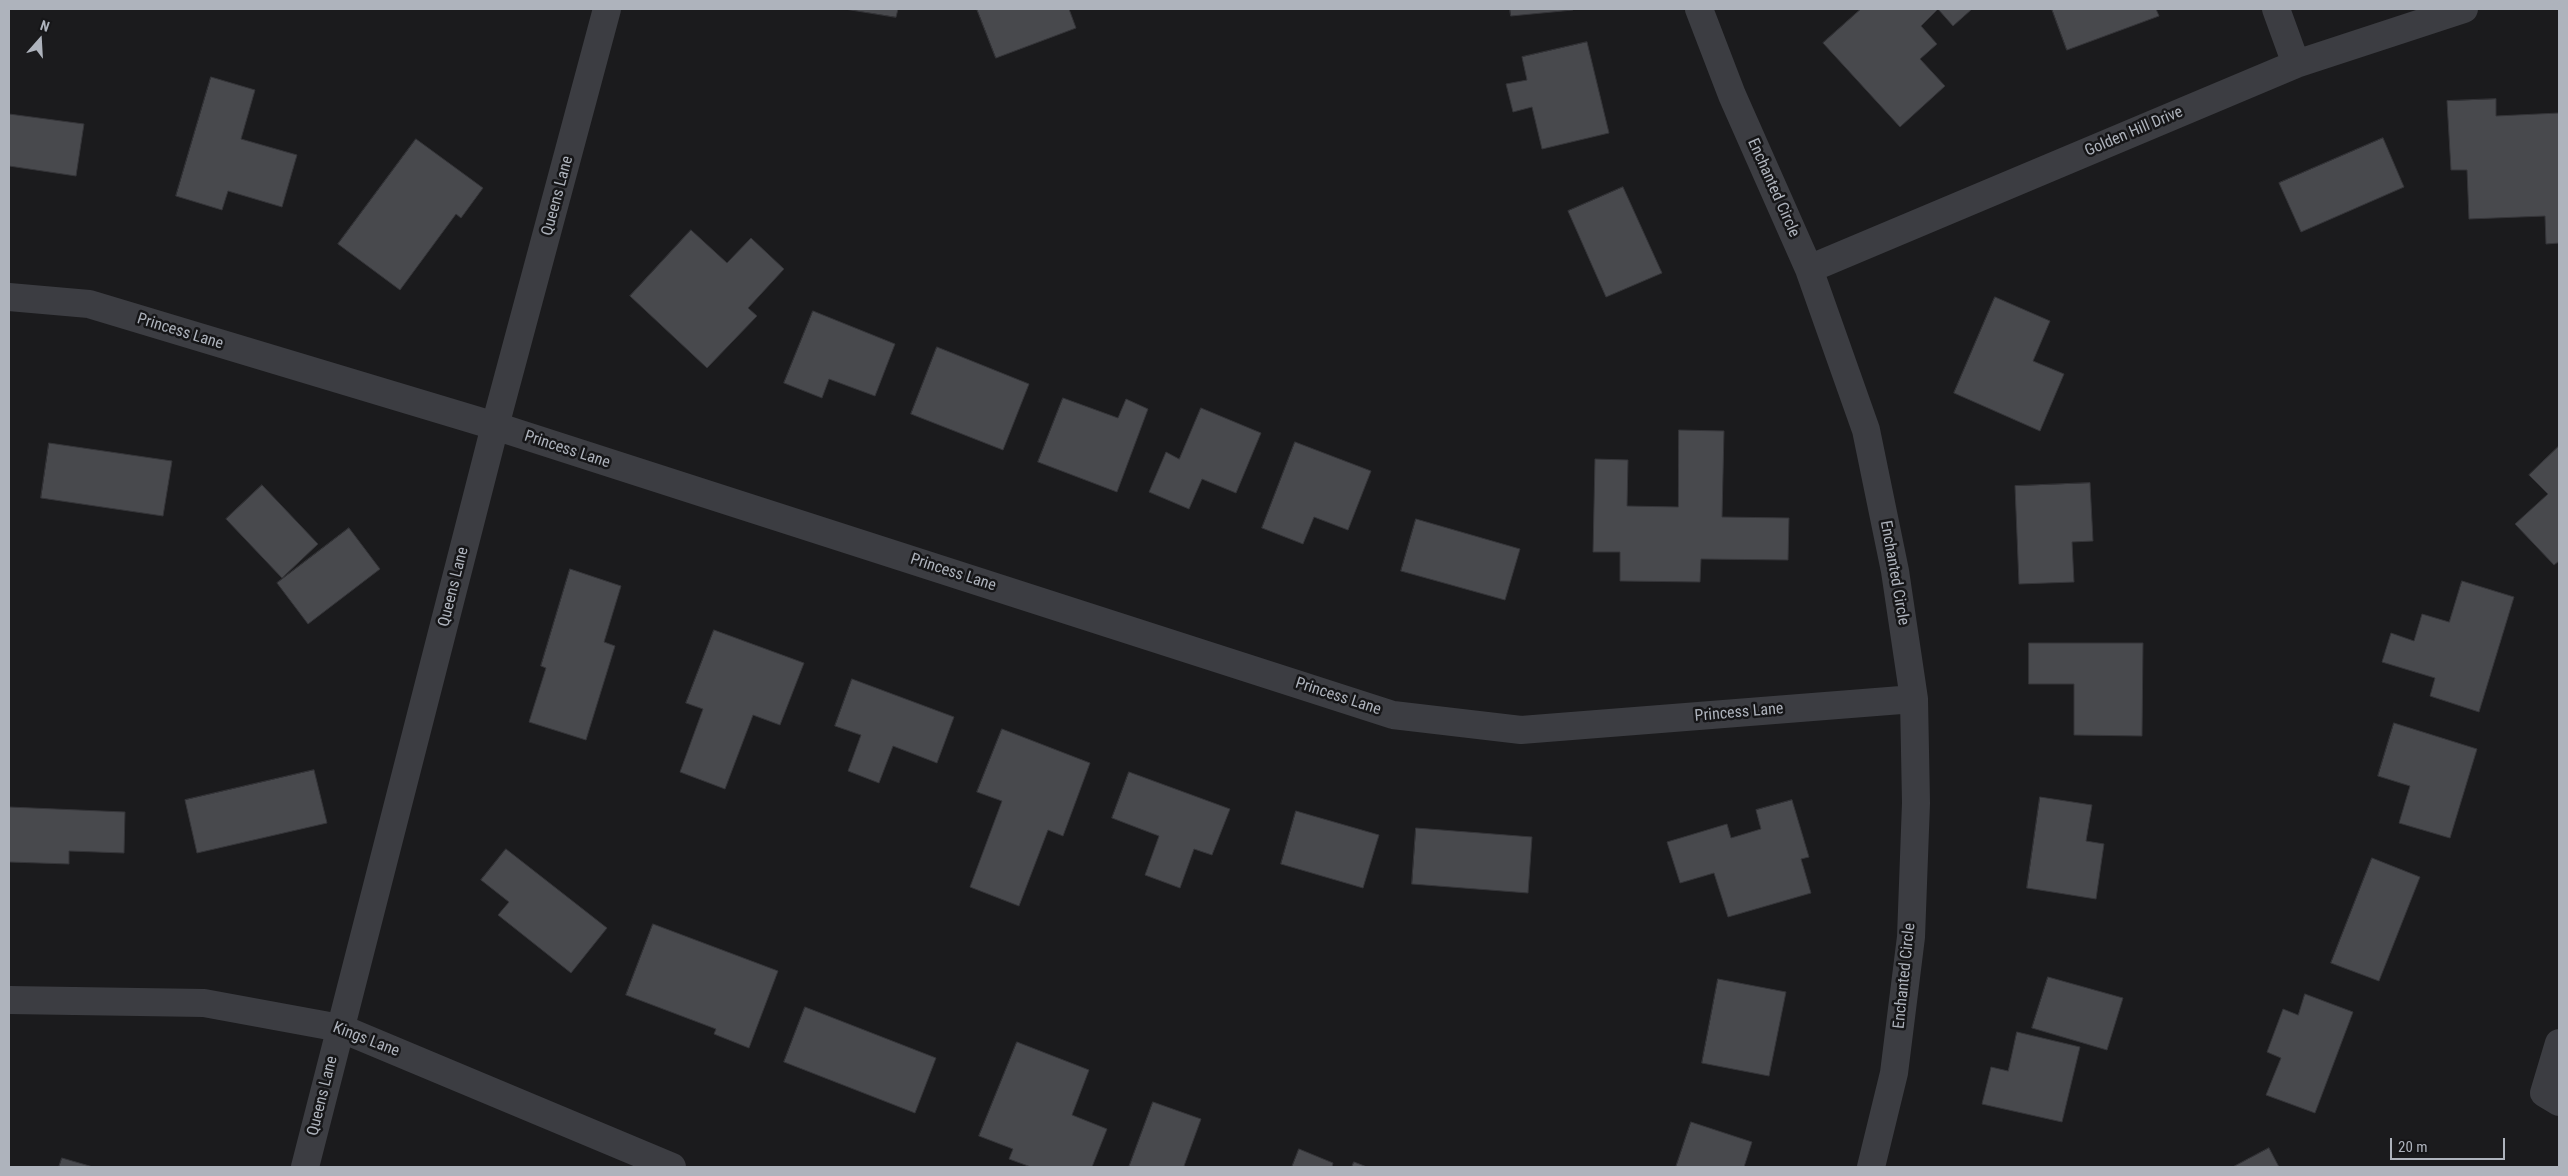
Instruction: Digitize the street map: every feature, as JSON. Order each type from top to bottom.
[{"type":"street","name":"Queens Lane","points":[[305,1167],[495,426],[607,9]]},
{"type":"street","name":"Enchanted Circle","points":[[1699,9],[1732,95],[1809,269],[1866,430],[1894,571],[1914,699],[1916,803],[1911,937],[1894,1073],[1871,1167]]},
{"type":"street","points":[[2276,9],[2296,64]]},
{"type":"street","name":"Golden Hill Drive","points":[[1809,269],[2296,64],[2464,9]]},
{"type":"street","name":"Princess Lane","points":[[9,297],[89,304],[495,426],[1393,715],[1521,730],[1914,699]]},
{"type":"street","name":"Kings Lane","points":[[9,1000],[204,1003],[340,1028],[672,1167]]},
{"type":"street","points":[[2559,1043],[2544,1093],[2559,1102]]},
{"type":"building","points":[[845,9],[898,9],[896,17]]},
{"type":"building","points":[[977,9],[1069,9],[1076,28],[996,58]]},
{"type":"building","points":[[1510,9],[1573,9],[1573,10],[1511,16]]},
{"type":"building","points":[[1861,9],[1938,9],[1921,26],[1937,44],[1920,59],[1945,86],[1900,127],[1823,43]]},
{"type":"building","points":[[1938,9],[1972,9],[1953,26]]},
{"type":"building","points":[[2052,9],[2156,9],[2159,16],[2067,50]]},
{"type":"building","points":[[1587,42],[1609,133],[1542,149],[1532,107],[1513,112],[1506,84],[1527,80],[1522,57]]},
{"type":"building","points":[[211,77],[255,90],[241,139],[297,155],[282,207],[228,191],[222,210],[176,196]]},
{"type":"building","points":[[2496,99],[2496,116],[2559,113],[2559,243],[2546,244],[2545,216],[2469,219],[2467,170],[2451,170],[2447,101]]},
{"type":"building","points":[[9,114],[84,124],[76,176],[9,166]]},
{"type":"building","points":[[2383,138],[2404,187],[2301,232],[2279,183]]},
{"type":"building","points":[[416,139],[483,188],[461,218],[456,214],[400,290],[338,244]]},
{"type":"building","points":[[1623,187],[1662,273],[1606,297],[1568,211]]},
{"type":"building","points":[[691,230],[727,263],[751,238],[784,269],[748,308],[757,316],[707,368],[630,296]]},
{"type":"building","points":[[1995,297],[2050,321],[2033,361],[2064,374],[2040,431],[1954,393]]},
{"type":"building","points":[[813,311],[895,344],[875,396],[829,379],[822,398],[784,383]]},
{"type":"building","points":[[937,347],[1029,384],[1003,450],[911,414]]},
{"type":"building","points":[[1063,398],[1118,418],[1126,399],[1148,409],[1117,492],[1038,462]]},
{"type":"building","points":[[1201,408],[1261,433],[1236,493],[1202,479],[1189,509],[1149,492],[1166,452],[1179,459]]},
{"type":"building","points":[[1679,430],[1724,431],[1722,517],[1789,518],[1788,560],[1701,559],[1700,582],[1620,581],[1620,552],[1593,552],[1595,459],[1628,460],[1627,506],[1678,507]]},
{"type":"building","points":[[1295,442],[1371,471],[1348,530],[1314,517],[1303,544],[1262,528]]},
{"type":"building","points":[[49,443],[172,461],[163,516],[41,498]]},
{"type":"building","points":[[2559,446],[2559,561],[2554,565],[2515,524],[2548,494],[2529,475]]},
{"type":"building","points":[[2090,483],[2093,541],[2072,542],[2074,582],[2019,584],[2015,486]]},
{"type":"building","points":[[262,485],[318,544],[282,578],[226,519]]},
{"type":"building","points":[[1416,519],[1520,549],[1505,600],[1401,571]]},
{"type":"building","points":[[349,528],[380,569],[308,624],[277,583]]},
{"type":"building","points":[[570,569],[621,586],[604,642],[615,646],[586,740],[529,722],[546,668],[541,666]]},
{"type":"building","points":[[2462,581],[2514,597],[2479,712],[2430,696],[2435,678],[2382,662],[2391,633],[2414,641],[2422,614],[2449,622]]},
{"type":"building","points":[[714,630],[804,663],[780,725],[753,715],[725,789],[680,772],[703,709],[686,703]]},
{"type":"building","points":[[2029,643],[2143,643],[2142,736],[2074,735],[2074,684],[2029,684]]},
{"type":"building","points":[[852,679],[954,717],[937,763],[893,746],[879,783],[848,771],[861,735],[835,726]]},
{"type":"building","points":[[2394,723],[2477,749],[2450,838],[2399,823],[2410,786],[2378,776]]},
{"type":"building","points":[[1002,729],[1090,763],[1063,836],[1048,830],[1019,906],[970,887],[1002,801],[977,792]]},
{"type":"building","points":[[314,770],[327,823],[197,853],[185,800]]},
{"type":"building","points":[[1129,772],[1230,809],[1212,855],[1194,849],[1180,888],[1145,875],[1159,836],[1112,818]]},
{"type":"building","points":[[2040,797],[2092,805],[2086,841],[2104,844],[2096,899],[2027,888]]},
{"type":"building","points":[[1792,800],[1809,857],[1801,859],[1811,893],[1728,917],[1714,873],[1680,883],[1667,842],[1727,824],[1731,838],[1761,829],[1756,810]]},
{"type":"building","points":[[9,807],[125,812],[124,853],[69,851],[69,864],[9,862]]},
{"type":"building","points":[[1296,811],[1379,835],[1363,888],[1281,864]]},
{"type":"building","points":[[1416,828],[1532,837],[1528,893],[1412,884]]},
{"type":"building","points":[[506,849],[607,928],[571,973],[498,915],[509,902],[481,880]]},
{"type":"building","points":[[2372,858],[2420,877],[2379,981],[2331,963]]},
{"type":"building","points":[[653,924],[778,971],[749,1048],[714,1034],[716,1029],[626,995]]},
{"type":"building","points":[[2048,977],[2123,998],[2107,1050],[2032,1028]]},
{"type":"building","points":[[1718,979],[1786,992],[1769,1076],[1702,1063]]},
{"type":"building","points":[[2305,994],[2353,1012],[2315,1113],[2266,1095],[2281,1058],[2267,1052],[2283,1009],[2298,1015]]},
{"type":"building","points":[[805,1007],[936,1058],[915,1113],[784,1062]]},
{"type":"building","points":[[2017,1032],[2080,1047],[2062,1122],[1982,1104],[1991,1067],[2008,1071]]},
{"type":"building","points":[[1017,1042],[1089,1070],[1072,1115],[1107,1129],[1092,1167],[1031,1167],[1009,1159],[1013,1149],[979,1136]]},
{"type":"building","points":[[1153,1102],[1201,1119],[1184,1166],[1188,1167],[1129,1167]]},
{"type":"building","points":[[1691,1122],[1752,1142],[1744,1167],[1676,1167]]},
{"type":"building","points":[[2269,1148],[2279,1167],[2233,1167]]},
{"type":"building","points":[[1299,1149],[1333,1163],[1332,1167],[1292,1167]]},
{"type":"building","points":[[62,1158],[93,1167],[59,1167]]},
{"type":"building","points":[[1354,1162],[1367,1167],[1352,1167]]}]
